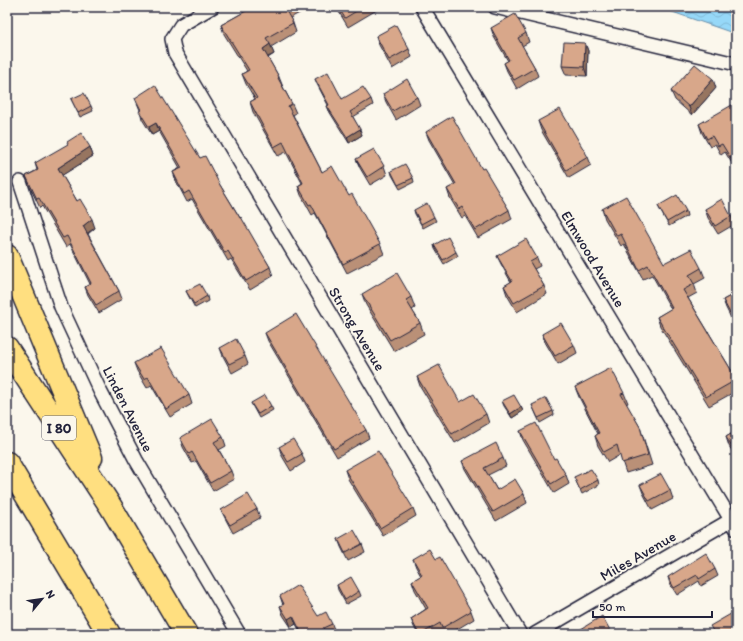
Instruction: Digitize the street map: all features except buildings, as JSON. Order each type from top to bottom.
[{"type":"highway","points":[[7,256],[111,507]]},
{"type":"highway","name":"I 80","points":[[7,348],[111,507],[186,634]]},
{"type":"highway","points":[[7,463],[109,634]]},
{"type":"highway","points":[[7,470],[25,493]]},
{"type":"street","name":"Strong Avenue","points":[[212,7],[181,25],[172,39],[175,53],[520,634]]},
{"type":"street","name":"Elmwood Avenue","points":[[422,7],[734,522]]},
{"type":"street","points":[[495,7],[736,64]]},
{"type":"street","name":"Linden Avenue","points":[[20,182],[61,307],[100,391],[136,460],[239,634]]},
{"type":"street","name":"Miles Avenue","points":[[535,634],[734,522]]},
{"type":"water","points":[[658,7],[736,7],[736,34]]}]
